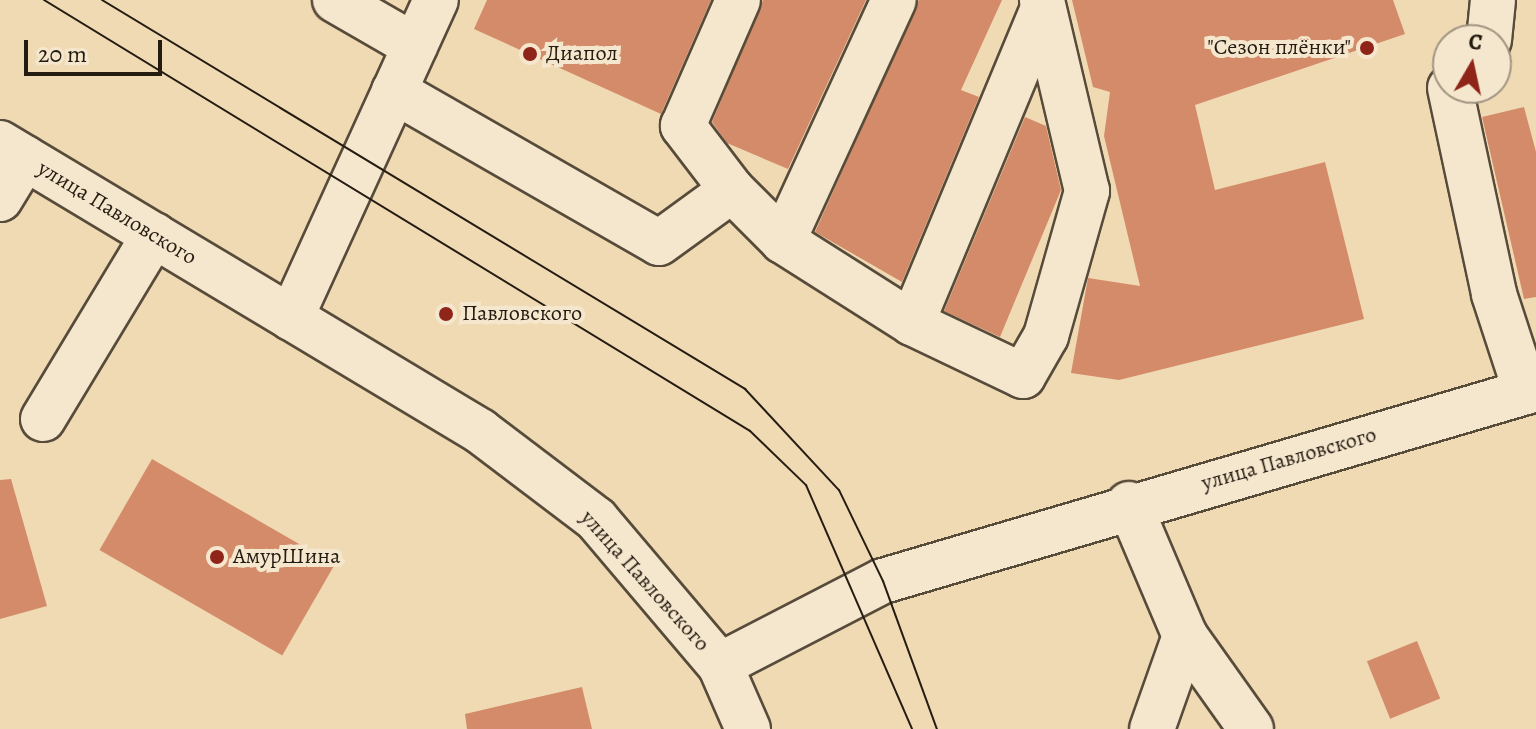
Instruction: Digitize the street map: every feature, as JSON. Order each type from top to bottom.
[{"type":"street","points":[[335,0],[415,46]]},
{"type":"street","points":[[291,318],[436,0]]},
{"type":"street","points":[[738,0],[683,126],[732,190],[783,241],[912,323],[1023,376],[1046,336],[1087,191],[1042,4]]},
{"type":"street","points":[[783,241],[894,0]]},
{"type":"street","points":[[1491,24],[1493,0]]},
{"type":"street","points":[[912,323],[1042,4]]},
{"type":"street","points":[[394,91],[659,243],[732,190]]},
{"type":"street","points":[[1453,104],[1494,294],[1531,391]]},
{"type":"street","points":[[0,199],[12,151]]},
{"type":"street","name":"улица Павловского","points":[[12,151],[480,431],[596,519],[720,665],[883,581],[1129,504],[1531,391]]},
{"type":"street","points":[[43,419],[154,235]]},
{"type":"street","points":[[1129,504],[1185,636],[1251,729]]},
{"type":"street","points":[[1152,729],[1185,636]]},
{"type":"street","points":[[720,665],[748,729]]},
{"type":"building","points":[[487,0],[711,0],[661,114],[474,29]]},
{"type":"building","points":[[763,0],[866,0],[788,169],[727,143],[712,122]]},
{"type":"building","points":[[919,0],[1002,0],[961,90],[979,97],[902,282],[815,232]]},
{"type":"building","points":[[1072,0],[1393,0],[1405,34],[1195,105],[1215,190],[1325,162],[1364,319],[1119,380],[1071,373],[1088,278],[1140,286],[1104,136],[1110,92],[1093,87]]},
{"type":"building","points":[[1524,107],[1536,152],[1536,297],[1524,299],[1482,117]]},
{"type":"building","points":[[1025,117],[1046,126],[1061,190],[1000,337],[944,311]]},
{"type":"building","name":"АмурШина","points":[[152,459],[335,564],[282,655],[100,550]]},
{"type":"building","points":[[11,479],[47,606],[0,619],[0,480]]},
{"type":"building","points":[[1417,641],[1440,698],[1390,719],[1367,661]]},
{"type":"building","points":[[582,687],[592,729],[467,729],[465,714]]},
{"type":"tram line","points":[[44,0],[750,431],[806,485],[912,729]]},
{"type":"tram line","points":[[102,0],[745,389],[839,490],[883,581],[937,729]]},
{"type":"place","name":"\"Сезон плёнки\"","points":[[1367,48]]},
{"type":"place","name":"Диапол","points":[[530,54]]},
{"type":"place","name":"Павловского","points":[[446,314]]},
{"type":"place","name":"АмурШина","points":[[217,557]]}]
